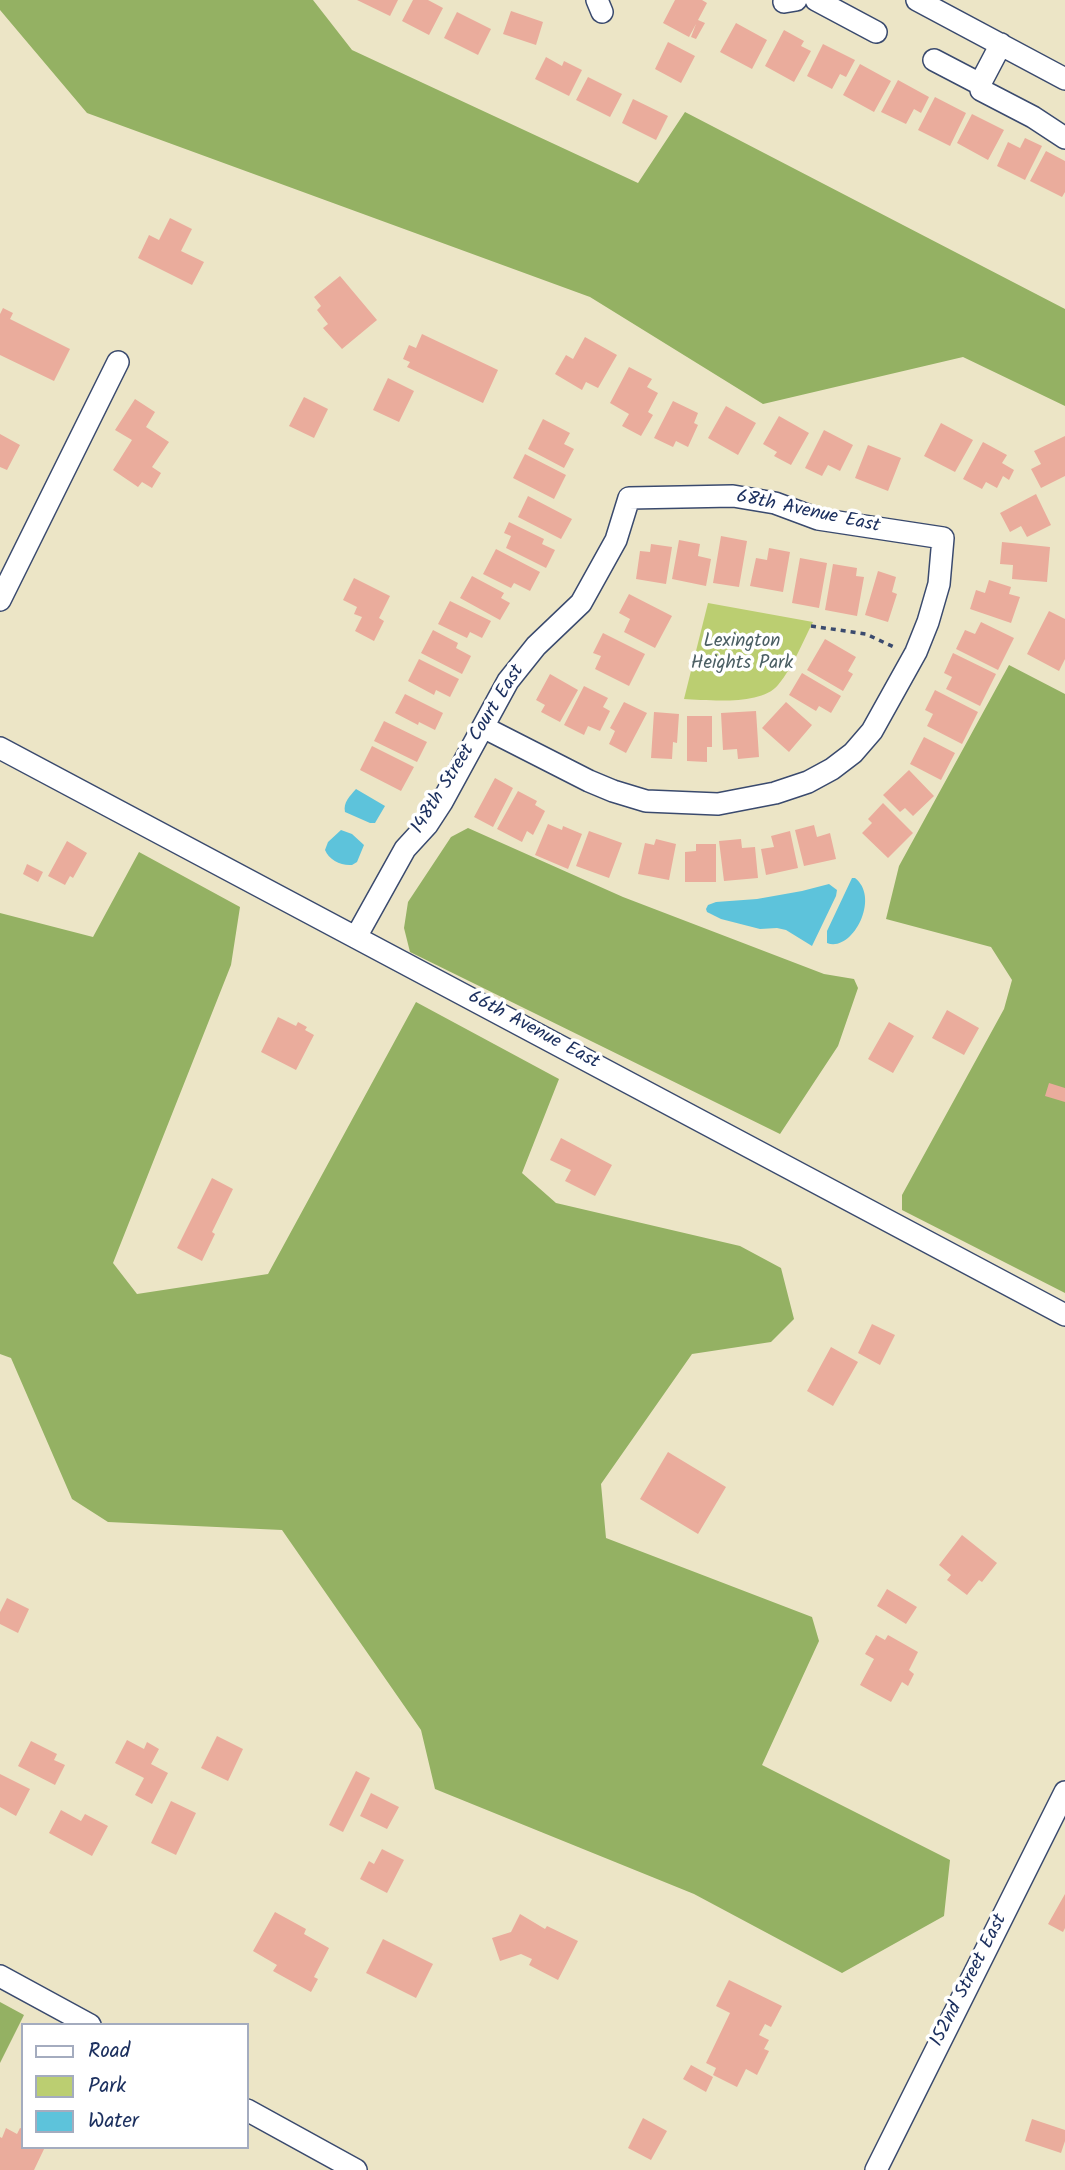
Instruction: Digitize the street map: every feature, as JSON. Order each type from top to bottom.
[{"type":"street","points":[[816,0],[850,8],[876,32]]},
{"type":"street","points":[[917,0],[1065,79]]},
{"type":"street","points":[[1001,44],[980,84],[981,90],[1033,117],[1065,138]]},
{"type":"street","points":[[934,60],[980,84]]},
{"type":"street","points":[[0,600],[118,362]]},
{"type":"street","name":"68th Avenue East","points":[[629,498],[733,496],[775,502],[818,519],[943,538],[939,584],[928,622],[913,656]]},
{"type":"street","name":"148th Street Court East","points":[[356,937],[405,849],[427,825],[442,802],[508,681],[536,646],[581,603],[616,540],[629,498]]},
{"type":"street","points":[[483,727],[613,791],[646,801],[718,804],[775,793],[808,782],[832,769],[853,753],[872,731],[913,656]]},
{"type":"street","name":"66th Avenue East","points":[[0,748],[1065,1315]]},
{"type":"street","name":"152nd Street East","points":[[876,2170],[1065,1792]]},
{"type":"street","points":[[0,1976],[86,2023]]},
{"type":"street","points":[[248,2111],[356,2170]]},
{"type":"path","points":[[811,626],[866,634],[913,656]]},
{"type":"green space","points":[[0,0],[313,0],[352,50],[638,183],[685,112],[1065,309],[1065,406],[963,357],[763,404],[590,297],[87,113],[0,10]]},
{"type":"green space","name":"Lexington Heights Park","points":[[708,603],[813,622],[788,671],[770,692],[747,699],[684,699]]},
{"type":"green space","points":[[1009,665],[1065,694],[1065,1293],[902,1210],[902,1195],[1004,1009],[1012,980],[991,947],[886,919],[899,866]]},
{"type":"green space","points":[[468,828],[623,897],[824,974],[854,979],[858,988],[838,1046],[780,1134],[410,952],[404,928],[408,902],[451,837]]},
{"type":"green space","points":[[139,852],[240,907],[231,965],[113,1263],[137,1294],[268,1274],[416,1002],[559,1079],[522,1173],[556,1203],[740,1246],[781,1268],[794,1319],[771,1342],[692,1354],[601,1484],[606,1538],[812,1617],[819,1641],[762,1765],[950,1860],[944,1916],[842,1973],[694,1894],[435,1789],[421,1730],[282,1530],[108,1522],[72,1499],[11,1358],[0,1354],[0,913],[93,937]]},
{"type":"green space","points":[[0,2002],[24,2015],[0,2063]]},
{"type":"water","points":[[356,789],[385,806],[375,823],[345,812],[346,802]]},
{"type":"water","points":[[341,830],[352,834],[364,845],[357,862],[352,865],[336,862],[325,850],[328,842]]},
{"type":"water","points":[[852,878],[862,887],[865,898],[860,922],[846,940],[836,944],[827,943],[827,931]]},
{"type":"water","points":[[829,884],[837,890],[836,896],[812,946],[786,930],[760,929],[721,919],[706,909],[708,905],[716,902],[757,899]]},
{"type":"building","points":[[357,0],[398,0],[390,16]]},
{"type":"building","points":[[413,0],[428,0],[443,8],[429,35],[402,21]]},
{"type":"building","points":[[675,0],[702,0],[707,3],[698,20],[705,23],[696,39],[691,37],[696,24],[689,37],[663,23]]},
{"type":"building","points":[[511,11],[543,22],[536,45],[503,34]]},
{"type":"building","points":[[457,12],[491,29],[478,55],[444,38]]},
{"type":"building","points":[[736,23],[767,40],[752,69],[720,52]]},
{"type":"building","points":[[784,30],[804,41],[801,46],[811,51],[794,82],[765,66]]},
{"type":"building","points":[[668,42],[695,56],[681,83],[655,69]]},
{"type":"building","points":[[823,44],[855,60],[846,77],[840,74],[832,89],[807,76]]},
{"type":"building","points":[[546,57],[562,66],[564,61],[582,70],[569,96],[535,79]]},
{"type":"building","points":[[860,64],[891,81],[874,112],[843,95]]},
{"type":"building","points":[[588,77],[622,94],[610,117],[576,100]]},
{"type":"building","points":[[898,80],[929,97],[921,113],[914,109],[906,124],[881,112]]},
{"type":"building","points":[[935,97],[966,113],[950,146],[918,130]]},
{"type":"building","points":[[633,99],[668,116],[656,140],[622,123]]},
{"type":"building","points":[[972,114],[1004,130],[988,160],[957,143]]},
{"type":"building","points":[[1025,138],[1042,146],[1025,180],[997,166],[1008,142],[1020,148]]},
{"type":"building","points":[[1046,151],[1065,161],[1065,192],[1062,197],[1030,181]]},
{"type":"building","points":[[170,218],[192,229],[181,251],[204,262],[192,285],[138,258],[149,235],[159,240]]},
{"type":"building","points":[[340,276],[377,320],[342,349],[323,328],[328,324],[317,310],[321,306],[314,297]]},
{"type":"building","points":[[3,308],[13,313],[10,319],[70,349],[54,381],[0,355],[0,314]]},
{"type":"building","points":[[422,334],[498,370],[483,403],[407,367],[410,362],[403,359],[409,345],[416,348]]},
{"type":"building","points":[[585,337],[617,355],[598,388],[586,382],[582,390],[555,374],[566,355],[573,359]]},
{"type":"building","points":[[629,367],[652,379],[647,387],[658,393],[648,412],[653,415],[641,436],[622,426],[629,414],[610,403]]},
{"type":"building","points":[[388,378],[414,391],[399,422],[373,410]]},
{"type":"building","points":[[304,397],[328,409],[314,438],[289,426]]},
{"type":"building","points":[[135,399],[155,412],[146,427],[169,442],[152,467],[161,473],[152,488],[142,482],[138,487],[113,470],[132,440],[115,430]]},
{"type":"building","points":[[673,401],[698,413],[694,423],[698,425],[688,447],[676,441],[673,447],[654,438]]},
{"type":"building","points":[[726,406],[756,423],[738,455],[708,438]]},
{"type":"building","points":[[779,416],[809,433],[791,465],[774,456],[777,452],[763,444]]},
{"type":"building","points":[[543,419],[570,433],[564,444],[574,449],[564,468],[528,449]]},
{"type":"building","points":[[941,423],[973,440],[955,472],[924,456]]},
{"type":"building","points":[[824,430],[853,445],[840,471],[828,465],[822,476],[805,468]]},
{"type":"building","points":[[0,434],[20,445],[7,470],[0,467]]},
{"type":"building","points":[[1065,436],[1065,476],[1041,488],[1031,469],[1041,464],[1034,451]]},
{"type":"building","points":[[983,442],[1007,455],[1002,463],[1014,470],[1009,480],[1003,476],[997,488],[986,482],[982,489],[963,479]]},
{"type":"building","points":[[868,445],[901,458],[888,491],[855,478]]},
{"type":"building","points":[[525,454],[566,475],[554,499],[513,478]]},
{"type":"building","points":[[1036,494],[1051,525],[1027,537],[1021,526],[1010,532],[1000,513]]},
{"type":"building","points":[[528,496],[572,519],[561,539],[518,517]]},
{"type":"building","points":[[509,522],[544,539],[542,544],[555,550],[546,568],[506,548],[511,536],[504,533]]},
{"type":"building","points":[[721,536],[747,541],[739,587],[713,583]]},
{"type":"building","points":[[679,540],[700,544],[698,556],[711,559],[706,586],[672,579]]},
{"type":"building","points":[[1002,542],[1050,547],[1047,582],[1012,579],[1013,565],[1000,564]]},
{"type":"building","points":[[651,544],[672,547],[666,584],[636,579],[640,551],[650,552]]},
{"type":"building","points":[[769,548],[790,552],[783,592],[750,586],[756,558],[767,560]]},
{"type":"building","points":[[496,549],[540,572],[530,591],[514,583],[511,588],[483,574]]},
{"type":"building","points":[[800,558],[827,563],[819,608],[792,603]]},
{"type":"building","points":[[833,564],[857,568],[856,576],[864,577],[857,616],[825,610]]},
{"type":"building","points":[[878,571],[896,577],[892,592],[897,594],[888,622],[865,615]]},
{"type":"building","points":[[472,576],[504,593],[501,598],[510,603],[500,620],[460,598]]},
{"type":"building","points":[[354,578],[390,596],[379,618],[384,621],[374,641],[355,631],[362,617],[354,614],[357,607],[343,600]]},
{"type":"building","points":[[989,580],[1011,587],[1009,594],[1020,597],[1011,623],[970,609],[976,590],[985,593]]},
{"type":"building","points":[[629,594],[672,616],[655,648],[624,632],[630,619],[619,613]]},
{"type":"building","points":[[450,601],[491,621],[482,638],[470,632],[467,638],[438,624]]},
{"type":"building","points":[[1049,611],[1065,619],[1065,659],[1059,671],[1027,654]]},
{"type":"building","points":[[981,622],[1014,638],[998,670],[956,649],[965,630],[975,634]]},
{"type":"building","points":[[433,630],[458,643],[456,648],[471,656],[462,674],[421,653]]},
{"type":"building","points":[[603,633],[645,654],[629,686],[595,669],[601,656],[593,653]]},
{"type":"building","points":[[825,639],[856,657],[848,671],[853,674],[843,691],[807,670]]},
{"type":"building","points":[[953,653],[996,674],[980,706],[946,689],[952,677],[944,673]]},
{"type":"building","points":[[419,659],[459,679],[450,697],[436,690],[434,695],[408,681]]},
{"type":"building","points":[[802,673],[841,696],[831,713],[819,706],[816,711],[789,695]]},
{"type":"building","points":[[550,674],[578,690],[560,722],[541,712],[545,705],[536,700]]},
{"type":"building","points":[[584,686],[608,698],[603,707],[610,711],[600,731],[588,726],[584,735],[564,725]]},
{"type":"building","points":[[935,690],[978,712],[962,744],[927,726],[933,714],[925,710]]},
{"type":"building","points":[[405,694],[443,713],[435,730],[395,713]]},
{"type":"building","points":[[624,702],[647,713],[626,753],[609,744],[615,731],[610,728]]},
{"type":"building","points":[[786,702],[812,725],[789,752],[762,728]]},
{"type":"building","points":[[756,711],[759,757],[738,759],[737,749],[723,750],[721,713]]},
{"type":"building","points":[[654,712],[679,714],[677,743],[673,742],[672,759],[651,758]]},
{"type":"building","points":[[687,716],[712,716],[712,747],[707,747],[707,762],[687,761]]},
{"type":"building","points":[[384,721],[427,742],[417,762],[374,741]]},
{"type":"building","points":[[924,737],[955,753],[941,780],[910,764]]},
{"type":"building","points":[[372,746],[414,767],[401,791],[360,770]]},
{"type":"building","points":[[909,770],[934,796],[913,816],[905,808],[900,812],[883,795]]},
{"type":"building","points":[[495,778],[513,788],[493,827],[474,817]]},
{"type":"building","points":[[518,791],[537,801],[535,805],[545,811],[533,835],[527,831],[522,842],[497,829]]},
{"type":"building","points":[[883,803],[913,833],[888,858],[862,833],[872,823],[868,819]]},
{"type":"building","points":[[548,824],[562,830],[563,826],[582,834],[568,869],[535,855]]},
{"type":"building","points":[[814,825],[817,837],[830,833],[836,859],[804,866],[795,830]]},
{"type":"building","points":[[589,831],[622,843],[609,878],[576,866]]},
{"type":"building","points":[[790,831],[798,868],[766,875],[761,849],[774,847],[771,836]]},
{"type":"building","points":[[656,839],[676,844],[669,880],[638,874],[645,843],[654,845]]},
{"type":"building","points":[[741,839],[742,848],[755,847],[758,878],[724,881],[719,841]]},
{"type":"building","points":[[67,841],[87,853],[73,878],[70,876],[65,885],[48,876]]},
{"type":"building","points":[[696,844],[716,844],[716,882],[685,882],[685,852],[696,851]]},
{"type":"building","points":[[27,864],[43,872],[38,882],[23,874]]},
{"type":"building","points":[[947,1010],[979,1028],[964,1055],[932,1038]]},
{"type":"building","points":[[278,1017],[296,1026],[298,1022],[314,1035],[296,1070],[261,1052]]},
{"type":"building","points":[[889,1022],[914,1036],[893,1073],[868,1059]]},
{"type":"building","points":[[1049,1083],[1065,1088],[1065,1102],[1045,1096]]},
{"type":"building","points":[[561,1138],[612,1165],[595,1196],[565,1181],[571,1170],[550,1160]]},
{"type":"building","points":[[212,1178],[233,1189],[212,1232],[215,1234],[202,1261],[177,1248]]},
{"type":"building","points":[[872,1324],[895,1335],[880,1365],[858,1353]]},
{"type":"building","points":[[831,1347],[858,1362],[833,1406],[807,1391]]},
{"type":"building","points":[[668,1452],[726,1487],[698,1534],[640,1499]]},
{"type":"building","points":[[962,1535],[997,1563],[967,1595],[947,1580],[951,1575],[939,1565]]},
{"type":"building","points":[[887,1589],[917,1607],[906,1624],[877,1606]]},
{"type":"building","points":[[7,1598],[29,1609],[18,1633],[0,1624],[0,1612]]},
{"type":"building","points":[[876,1635],[885,1640],[888,1635],[918,1652],[909,1670],[914,1674],[908,1686],[902,1682],[891,1702],[860,1685],[874,1659],[865,1654]]},
{"type":"building","points":[[217,1736],[243,1749],[228,1781],[201,1768]]},
{"type":"building","points":[[127,1740],[144,1749],[147,1742],[159,1749],[151,1764],[168,1773],[152,1804],[135,1795],[144,1778],[115,1763]]},
{"type":"building","points":[[31,1741],[57,1754],[54,1760],[65,1765],[55,1785],[18,1766]]},
{"type":"building","points":[[356,1771],[370,1778],[343,1832],[329,1825]]},
{"type":"building","points":[[0,1774],[30,1789],[16,1816],[0,1807]]},
{"type":"building","points":[[371,1793],[399,1807],[387,1829],[360,1816]]},
{"type":"building","points":[[171,1801],[196,1813],[176,1855],[151,1843]]},
{"type":"building","points":[[61,1810],[81,1821],[85,1814],[108,1826],[92,1856],[49,1833]]},
{"type":"building","points":[[382,1849],[404,1860],[387,1893],[360,1879],[369,1861],[374,1864]]},
{"type":"building","points":[[1065,1894],[1065,1928],[1063,1932],[1048,1924]]},
{"type":"building","points":[[275,1912],[306,1929],[304,1934],[329,1948],[314,1977],[318,1979],[311,1992],[273,1971],[277,1965],[253,1951]]},
{"type":"building","points":[[520,1914],[545,1929],[547,1926],[578,1941],[558,1980],[529,1965],[532,1959],[521,1954],[500,1961],[492,1938],[511,1932]]},
{"type":"building","points":[[383,1939],[433,1964],[416,1998],[366,1973]]},
{"type":"building","points":[[729,1980],[782,2006],[771,2027],[765,2024],[759,2035],[769,2040],[764,2049],[769,2051],[757,2075],[746,2069],[737,2087],[713,2075],[716,2068],[706,2063],[730,2013],[716,2006]]},
{"type":"building","points":[[691,2065],[713,2077],[706,2092],[683,2079]]},
{"type":"building","points":[[643,2118],[667,2131],[651,2160],[628,2148]]},
{"type":"building","points":[[1032,2119],[1065,2130],[1061,2153],[1025,2141]]},
{"type":"building","points":[[6,2128],[17,2134],[20,2128],[21,2149],[44,2149],[34,2170],[0,2170],[0,2137],[2,2138]]}]
